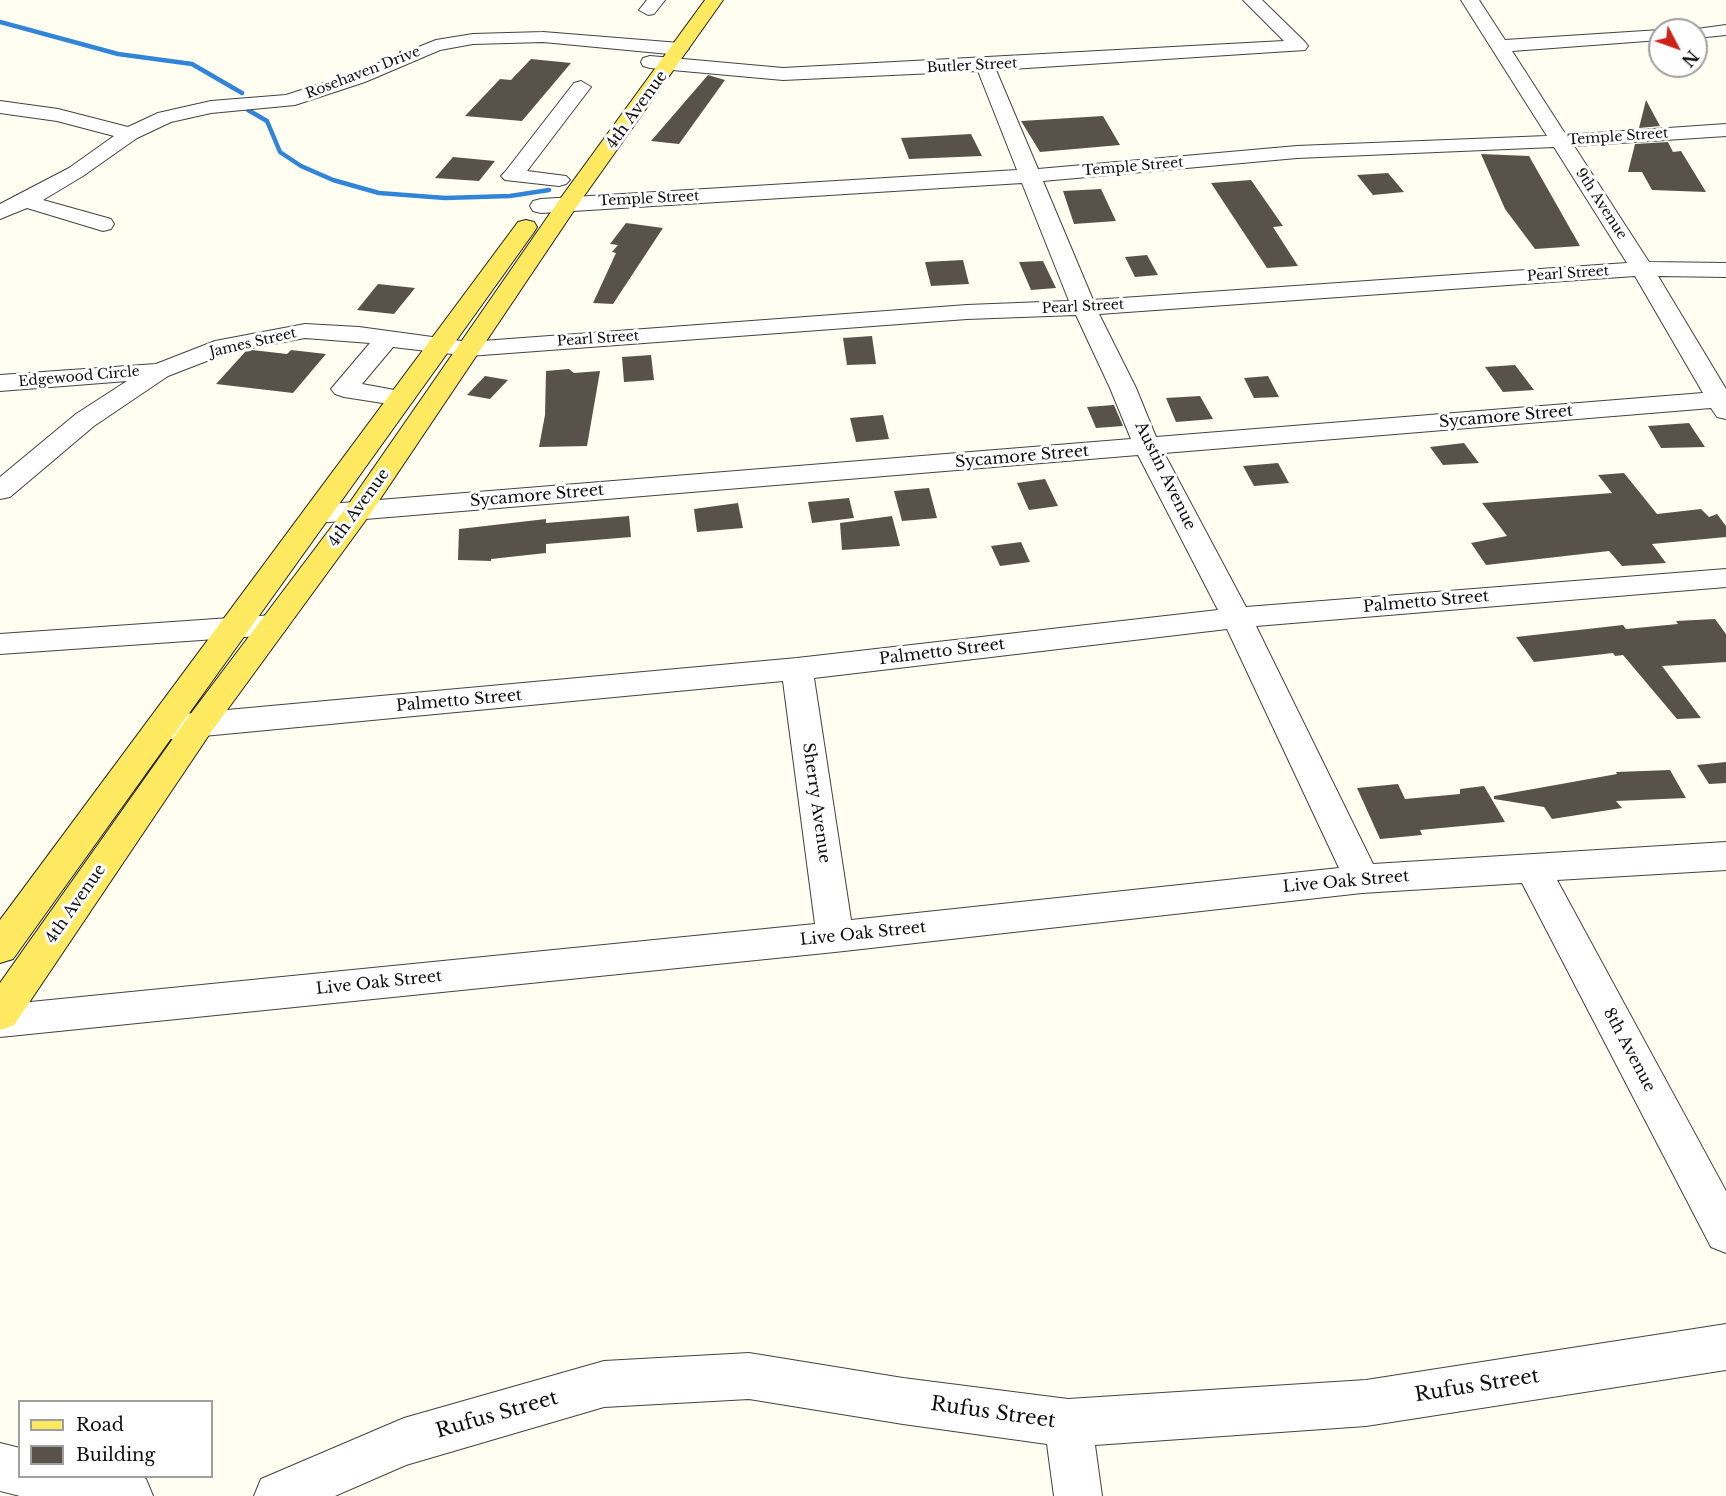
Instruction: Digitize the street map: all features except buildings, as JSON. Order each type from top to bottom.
[{"type":"main road","name":"4th Avenue","points":[[663,55],[691,0]]},
{"type":"main road","name":"4th Avenue","points":[[0,1014],[200,724],[358,511],[469,349],[564,192],[663,55],[714,0]]},
{"type":"main road","name":"4th Avenue","points":[[0,948],[231,628],[440,347],[541,206],[564,192]]},
{"type":"street","name":"Butler Street","points":[[663,55],[783,74],[985,65],[1299,46],[1252,0]]},
{"type":"street","name":"9th Avenue","points":[[1470,0],[1642,269],[1724,403]]},
{"type":"street","points":[[1708,32],[1726,30]]},
{"type":"street","points":[[1499,46],[1648,36]]},
{"type":"street","name":"Rosehaven Drive","points":[[0,212],[26,201],[75,172],[130,134],[165,117],[211,107],[288,101],[358,78],[436,45],[464,40],[543,37],[663,55]]},
{"type":"street","name":"Austin Avenue","points":[[985,65],[1084,308],[1123,388],[1147,447],[1237,618],[1362,879]]},
{"type":"street","points":[[0,106],[21,87]]},
{"type":"street","name":"Temple Street","points":[[581,87],[512,176],[564,192],[1030,176],[1297,152],[1560,141],[1726,130]]},
{"type":"street","points":[[0,106],[58,115],[130,134]]},
{"type":"street","points":[[26,201],[103,224]]},
{"type":"street","name":"Pearl Street","points":[[440,347],[469,349],[955,313],[1084,308],[1642,269],[1726,270]]},
{"type":"street","name":"James Street","points":[[0,491],[85,420],[159,371],[224,346],[305,331],[440,347]]},
{"type":"street","points":[[386,339],[344,389],[402,398]]},
{"type":"street","name":"Edgewood Circle","points":[[0,383],[159,371]]},
{"type":"street","name":"Sycamore Street","points":[[317,514],[1724,403]]},
{"type":"street","name":"Palmetto Street","points":[[159,729],[797,669],[1237,618],[1726,578]]},
{"type":"street","points":[[0,644],[273,625]]},
{"type":"street","name":"Sherry Avenue","points":[[797,669],[835,937]]},
{"type":"street","name":"Live Oak Street","points":[[0,1022],[835,937],[1362,879],[1726,856]]},
{"type":"street","name":"8th Avenue","points":[[1532,867],[1726,1233]]},
{"type":"street","name":"Rufus Street","points":[[278,1496],[404,1443],[522,1406],[604,1384],[749,1376],[903,1401],[1068,1423],[1366,1403],[1726,1347]]},
{"type":"street","points":[[1068,1423],[1078,1496]]},
{"type":"street","points":[[0,1467],[18,1472]]},
{"type":"street","points":[[49,1478],[129,1496]]},
{"type":"waterway","points":[[0,22],[118,54],[192,64],[242,93]]},
{"type":"waterway","points":[[248,110],[267,121],[280,152],[301,166],[333,180],[379,193],[445,198],[510,196],[549,190]]}]
